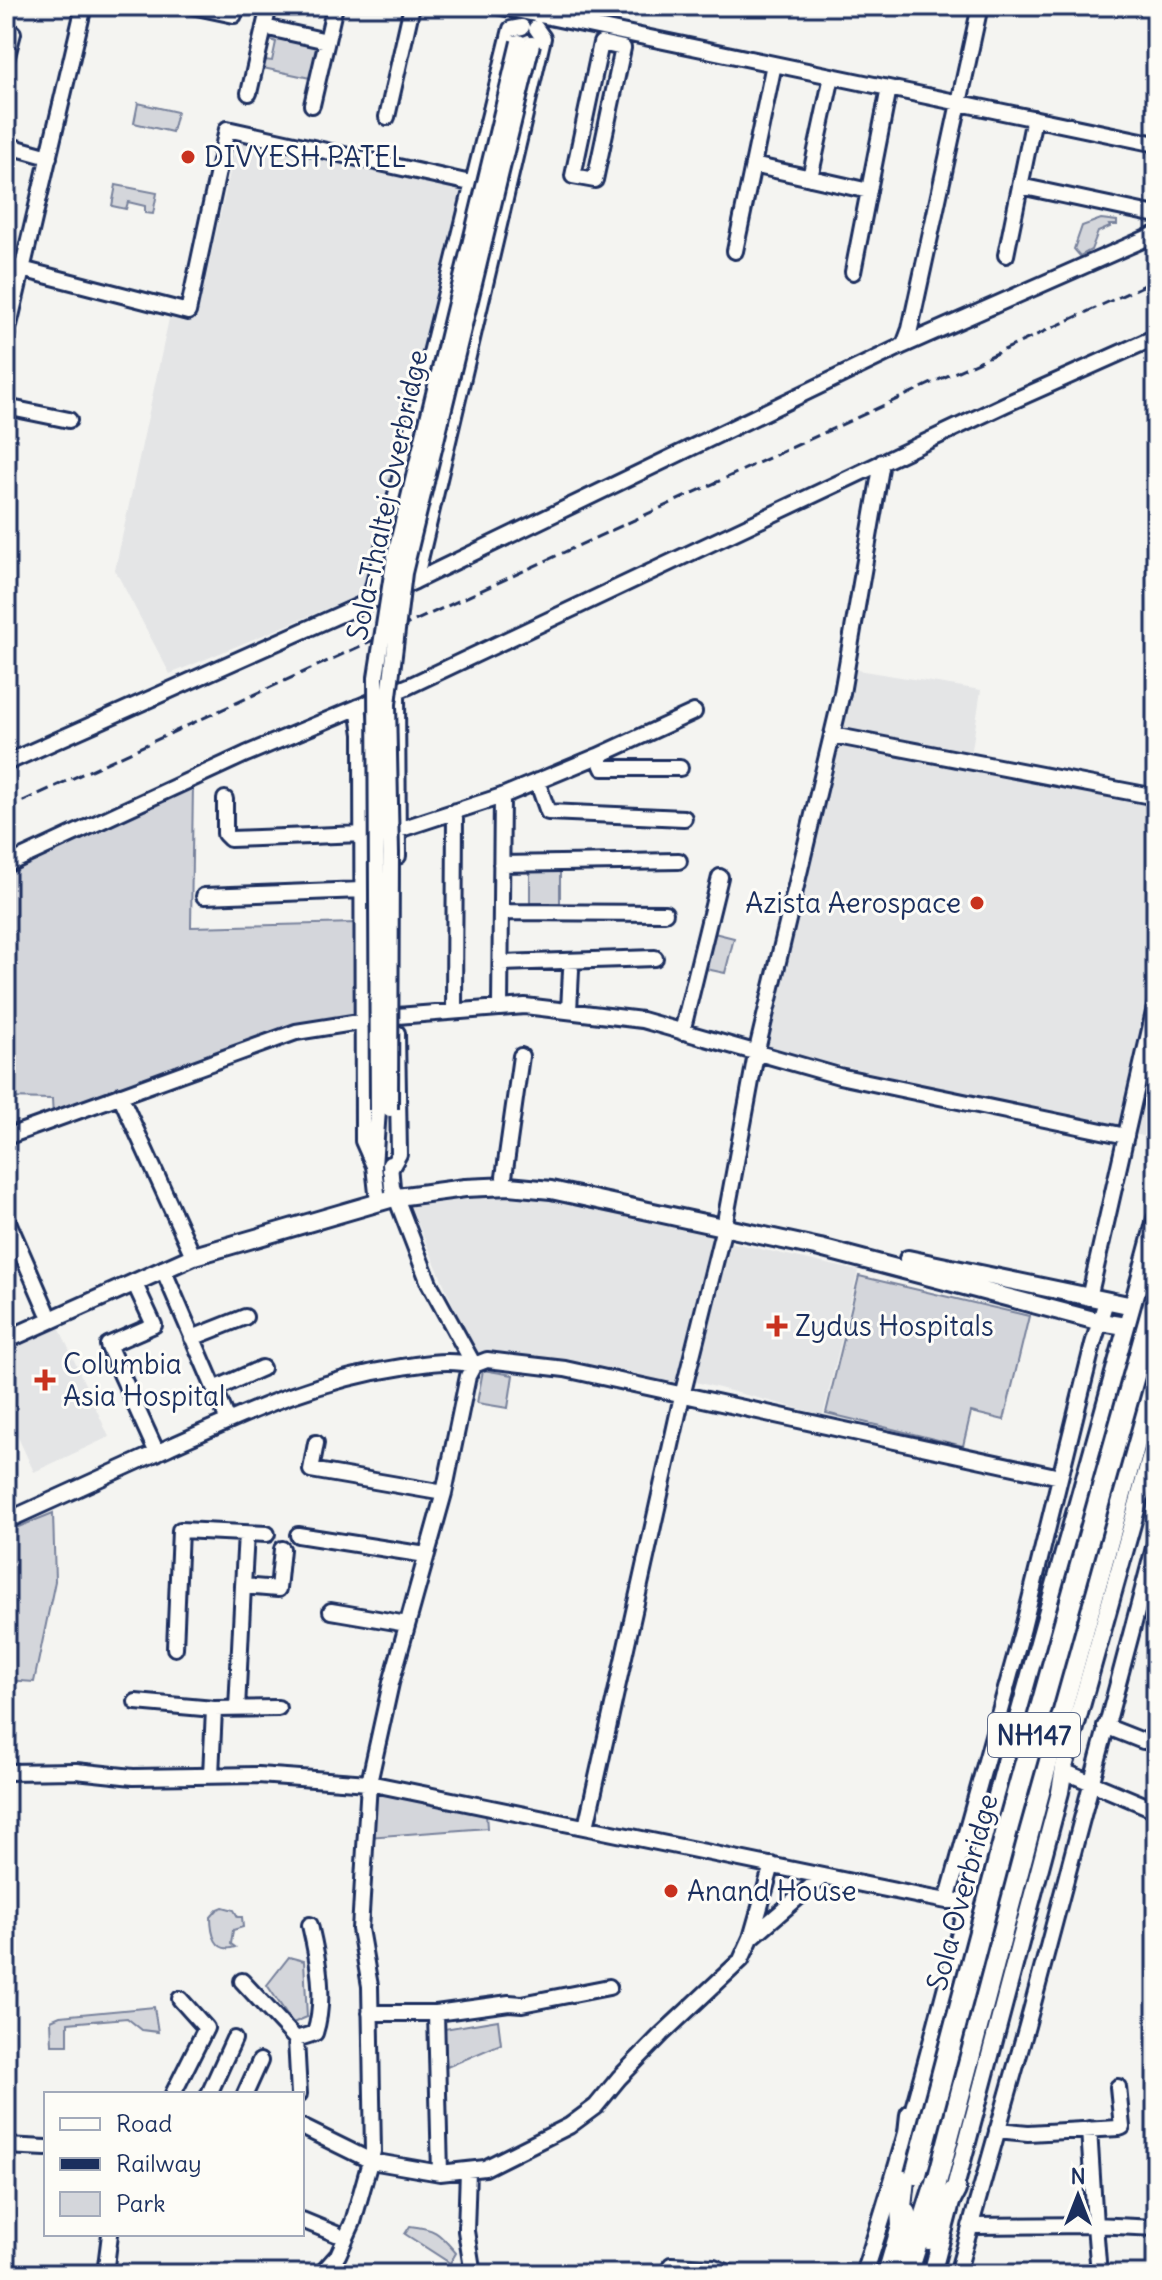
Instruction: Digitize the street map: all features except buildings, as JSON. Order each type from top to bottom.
[{"type":"highway","name":"Sola Overbridge","points":[[902,2225],[1008,1826],[1156,1297]]},
{"type":"highway","name":"Sola Overbridge","points":[[914,2253],[1156,1367]]},
{"type":"highway","points":[[902,2225],[901,2207],[911,2115]]},
{"type":"highway","points":[[914,2253],[930,2238],[955,2190]]},
{"type":"highway","name":"NH147","points":[[888,2274],[902,2225]]},
{"type":"highway","name":"NH147","points":[[907,2274],[914,2253]]},
{"type":"main road","points":[[6,1330],[190,1249],[386,1190],[504,1177],[553,1181],[725,1222],[1125,1326],[1156,1337]]},
{"type":"main road","points":[[6,1340],[163,1269],[386,1190],[465,1188],[551,1190],[725,1222],[1133,1306],[1156,1316]]},
{"type":"main road","points":[[864,2274],[950,1978],[968,1901],[1156,1219]]},
{"type":"main road","points":[[932,2274],[1064,1767],[1156,1438]]},
{"type":"street","points":[[6,338],[84,6]]},
{"type":"street","points":[[192,6],[234,15]]},
{"type":"street","points":[[249,93],[269,6]]},
{"type":"street","points":[[312,105],[335,6]]},
{"type":"street","points":[[387,117],[412,6]]},
{"type":"street","points":[[497,6],[530,22],[774,64],[1156,144]]},
{"type":"street","points":[[904,345],[980,6]]},
{"type":"street","points":[[415,581],[543,38],[530,22]]},
{"type":"street","name":"Sola-Thaltej Overbridge","points":[[384,1110],[376,677],[395,555],[479,185],[530,22]]},
{"type":"street","name":"Sola-Thaltej Overbridge","points":[[384,1110],[391,853],[388,704],[404,573],[530,22]]},
{"type":"street","points":[[264,27],[327,41]]},
{"type":"street","points":[[6,60],[13,33]]},
{"type":"street","points":[[611,37],[623,48],[595,180],[573,176],[601,43],[611,37]]},
{"type":"street","points":[[735,251],[774,64]]},
{"type":"street","points":[[810,178],[832,76]]},
{"type":"street","points":[[853,272],[889,88]]},
{"type":"street","points":[[1006,255],[1034,118]]},
{"type":"street","points":[[6,265],[188,312],[227,129],[479,185],[370,600]]},
{"type":"street","points":[[6,145],[49,157]]},
{"type":"street","points":[[753,165],[869,191]]},
{"type":"street","points":[[1020,186],[1156,215]]},
{"type":"street","points":[[6,763],[415,581],[904,345],[1156,234]]},
{"type":"street","points":[[6,865],[246,754],[397,691],[882,462],[1156,337]]},
{"type":"street","points":[[6,407],[69,420]]},
{"type":"street","points":[[586,1827],[682,1396],[725,1222],[756,1054],[842,693],[882,462]]},
{"type":"street","points":[[386,1190],[399,1154],[397,691]]},
{"type":"street","points":[[358,707],[362,734],[363,1141],[429,1283],[474,1365]]},
{"type":"street","points":[[398,830],[502,796],[694,712]]},
{"type":"street","points":[[832,735],[1156,797]]},
{"type":"street","points":[[598,756],[603,768],[680,768]]},
{"type":"street","points":[[537,781],[548,812],[684,818]]},
{"type":"street","points":[[500,1007],[502,796]]},
{"type":"street","points":[[225,799],[225,834],[230,839],[362,834]]},
{"type":"street","points":[[454,1011],[455,811]]},
{"type":"street","points":[[501,864],[679,861]]},
{"type":"street","points":[[682,1032],[720,877]]},
{"type":"street","points":[[204,896],[362,890]]},
{"type":"street","points":[[501,912],[665,913]]},
{"type":"street","points":[[501,963],[655,958]]},
{"type":"street","points":[[569,1011],[571,970]]},
{"type":"street","points":[[1089,1298],[1156,1003]]},
{"type":"street","points":[[6,1137],[296,1032],[397,1016],[525,1006],[642,1020],[839,1076],[1126,1136]]},
{"type":"street","points":[[504,1177],[521,1056]]},
{"type":"street","points":[[120,1095],[190,1249]]},
{"type":"street","points":[[374,1166],[384,1110]]},
{"type":"street","points":[[384,1110],[386,1190]]},
{"type":"street","points":[[6,1217],[10,1238],[47,1311]]},
{"type":"street","points":[[163,1269],[228,1420]]},
{"type":"street","points":[[134,1282],[154,1325],[108,1345],[157,1453]]},
{"type":"street","points":[[947,1901],[1023,1628],[1106,1301]]},
{"type":"street","points":[[192,1338],[245,1317]]},
{"type":"street","points":[[6,1521],[228,1420],[308,1388],[379,1370],[435,1362],[459,1361],[474,1365],[487,1360],[565,1369],[1060,1477]]},
{"type":"street","points":[[321,2274],[338,2255],[353,2222],[371,2161],[370,1986],[360,1929],[369,1783],[391,1683],[444,1493],[468,1376],[474,1365]]},
{"type":"street","points":[[215,1389],[262,1368]]},
{"type":"street","points":[[316,1443],[311,1470],[444,1493]]},
{"type":"street","points":[[175,1648],[180,1530],[267,1534]]},
{"type":"street","points":[[237,1709],[246,1534]]},
{"type":"street","points":[[298,1535],[426,1555]]},
{"type":"street","points":[[957,2274],[1027,2026],[1156,1540]]},
{"type":"street","points":[[243,1586],[278,1589],[282,1549]]},
{"type":"street","points":[[331,1611],[407,1624]]},
{"type":"street","points":[[136,1702],[214,1709],[278,1708]]},
{"type":"street","points":[[211,1775],[214,1709]]},
{"type":"street","points":[[1105,1726],[1151,1738]]},
{"type":"street","points":[[1064,1767],[1156,1800]]},
{"type":"street","points":[[6,1772],[76,1771],[133,1777],[258,1775],[369,1783],[947,1901],[968,1901]]},
{"type":"street","points":[[1092,1776],[1156,1810]]},
{"type":"street","points":[[304,2128],[371,2161],[440,2173],[485,2168],[581,2119],[662,2034],[741,1960],[751,1938],[772,1865]]},
{"type":"street","points":[[751,1938],[823,1876]]},
{"type":"street","points":[[296,2039],[315,2033],[321,2016],[317,1955],[310,1925]]},
{"type":"street","points":[[242,1981],[296,2039],[299,2092]]},
{"type":"street","points":[[370,2013],[436,2013],[522,2004],[544,1997],[609,1987]]},
{"type":"street","points":[[174,2092],[206,2031],[180,1999]]},
{"type":"street","points":[[436,2013],[440,2173]]},
{"type":"street","points":[[210,2092],[234,2039]]},
{"type":"street","points":[[246,2092],[260,2061]]},
{"type":"street","points":[[997,2130],[1028,2133],[1122,2127],[1118,2087]]},
{"type":"street","points":[[1089,2129],[1099,2274]]},
{"type":"street","points":[[6,2146],[44,2148]]},
{"type":"street","points":[[468,2170],[466,2231],[473,2274]]},
{"type":"street","points":[[304,2221],[336,2234]]},
{"type":"street","points":[[970,2226],[1156,2228]]},
{"type":"street","points":[[105,2274],[110,2236]]},
{"type":"street","points":[[670,2274],[671,2265],[714,2267],[731,2274]]},
{"type":"shaded area","points":[[238,137],[466,192],[364,593],[170,674],[115,570],[170,314],[196,320]]},
{"type":"shaded area","points":[[851,669],[981,690],[971,756],[841,730]]},
{"type":"shaded area","points":[[838,742],[1156,804],[1156,1139],[767,1048]]},
{"type":"shaded area","points":[[509,1190],[713,1232],[678,1388],[574,1365],[481,1353],[476,1358],[408,1201]]},
{"type":"shaded area","name":"Zydus Hospitals","points":[[730,1242],[858,1271],[823,1415],[696,1382]]},
{"type":"shaded area","name":"Columbia Asia Hospital","points":[[58,1325],[109,1437],[34,1472],[6,1411],[6,1349]]},
{"type":"green space","points":[[271,32],[318,42],[310,78],[263,68],[265,60],[272,61],[276,42],[270,40]]},
{"type":"green space","points":[[138,103],[177,112],[172,132],[134,123]]},
{"type":"green space","points":[[116,185],[157,193],[153,214],[145,213],[145,206],[128,202],[126,209],[112,206]]},
{"type":"green space","points":[[1101,219],[1117,221],[1117,225],[1109,225],[1098,232],[1091,250],[1080,256],[1074,249],[1082,226]]},
{"type":"green space","points":[[193,784],[191,927],[357,923],[357,1020],[53,1117],[52,1099],[6,1098],[6,874]]},
{"type":"green space","points":[[530,869],[560,869],[560,903],[530,903]]},
{"type":"green space","points":[[714,933],[734,938],[725,973],[706,969]]},
{"type":"green space","points":[[859,1276],[1029,1316],[1004,1420],[971,1412],[963,1446],[826,1413]]},
{"type":"green space","points":[[483,1370],[513,1375],[508,1408],[477,1403]]},
{"type":"green space","points":[[53,1513],[55,1581],[34,1682],[6,1680],[6,1532]]},
{"type":"green space","points":[[371,1790],[486,1814],[487,1828],[368,1837]]},
{"type":"green space","points":[[223,1907],[234,1910],[238,1917],[242,1917],[243,1927],[233,1930],[231,1944],[235,1947],[223,1948],[213,1935],[211,1917]]},
{"type":"green space","points":[[289,1957],[304,1961],[307,2017],[293,2023],[267,1985]]},
{"type":"green space","points":[[154,2007],[158,2032],[142,2030],[127,2018],[68,2023],[68,2045],[52,2045],[51,2020],[60,2016]]},
{"type":"green space","points":[[498,2020],[501,2044],[447,2067],[444,2029]]},
{"type":"green space","points":[[410,2226],[441,2236],[456,2253],[450,2263],[405,2234]]},
{"type":"railway","points":[[6,809],[1156,280]]},
{"type":"place","name":"DIVYESH PATEL","points":[[188,157]]},
{"type":"place","name":"Azista Aerospace","points":[[977,903]]},
{"type":"place","name":"Zydus Hospitals","points":[[777,1326]]},
{"type":"place","name":"Columbia Asia Hospital","points":[[45,1380]]},
{"type":"place","name":"Anand House","points":[[671,1891]]}]
